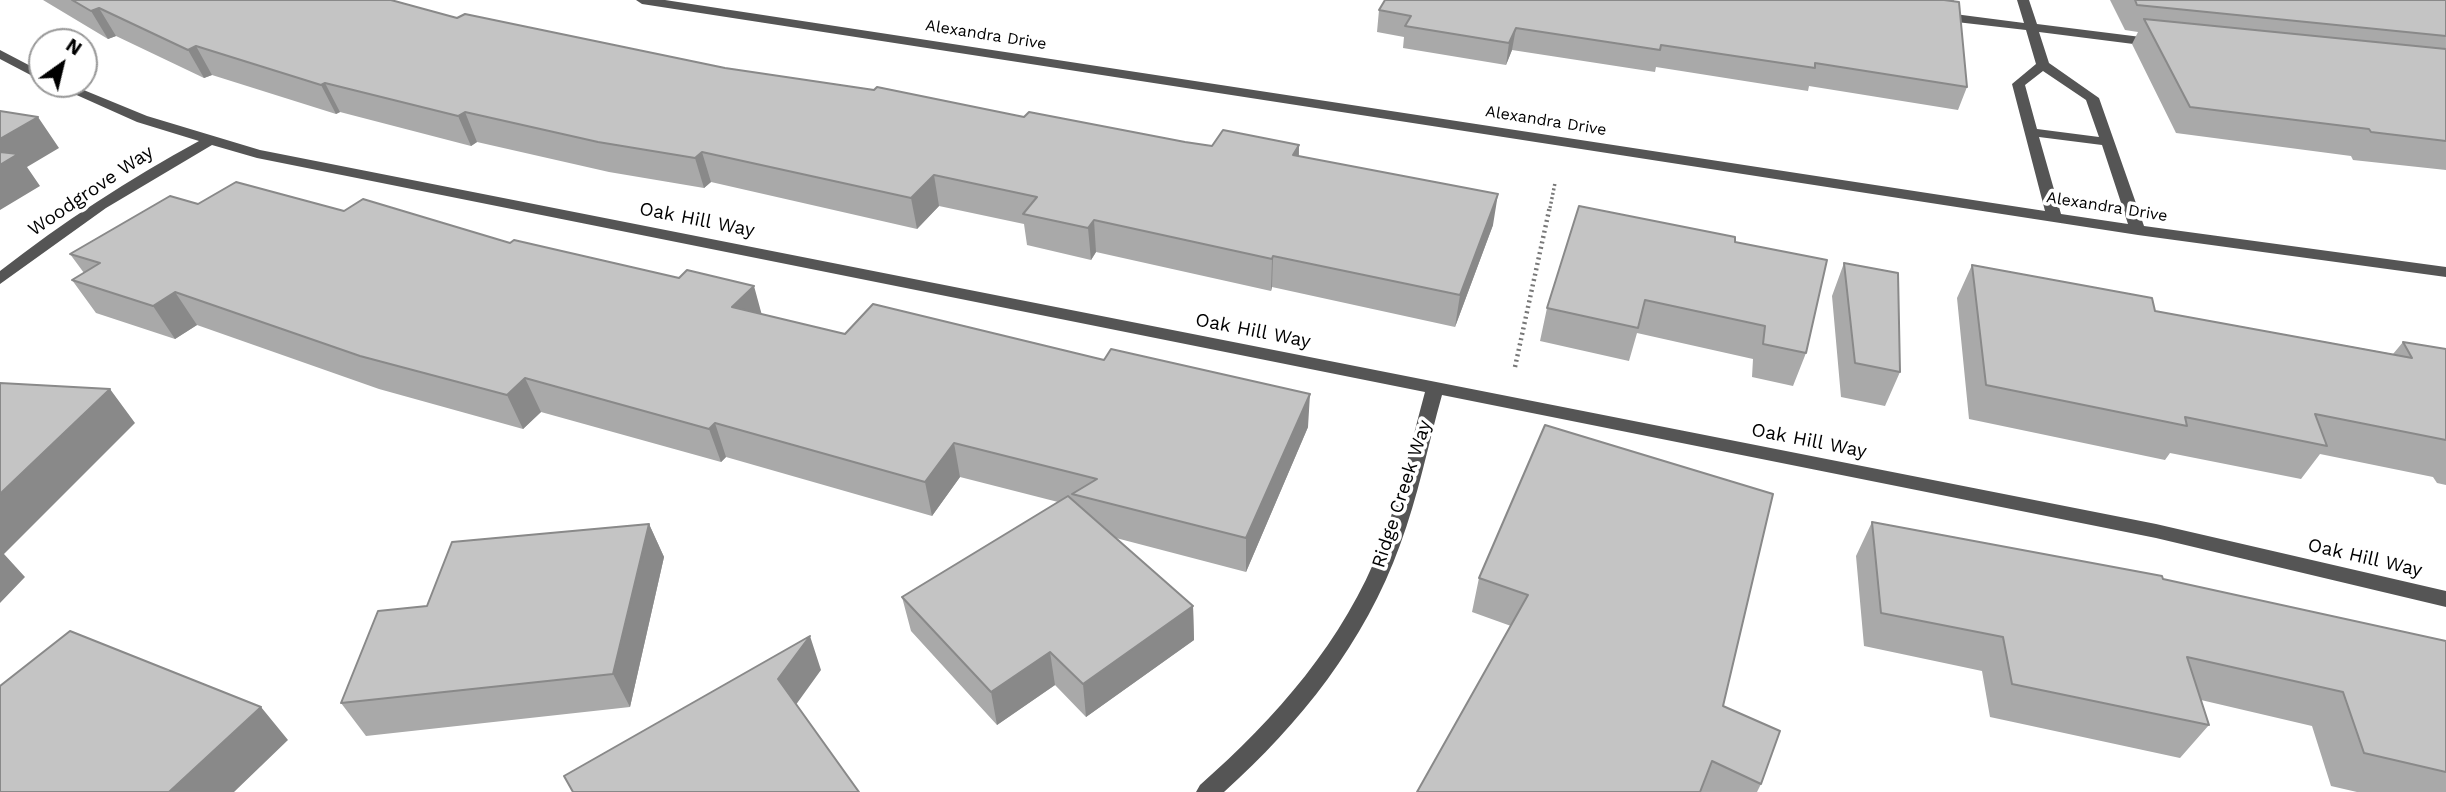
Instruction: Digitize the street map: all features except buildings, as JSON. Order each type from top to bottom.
[{"type":"street","name":"Alexandra Drive","points":[[642,0],[2138,230],[2446,272]]},
{"type":"street","points":[[2023,0],[2043,65],[2092,98],[2138,230]]},
{"type":"street","points":[[1927,15],[2171,44]]},
{"type":"street","points":[[0,54],[28,69]]},
{"type":"street","points":[[2043,65],[2018,84],[2054,217]]},
{"type":"street","name":"Oak Hill Way","points":[[92,98],[142,119],[208,141],[334,170],[2156,531],[2446,599]]},
{"type":"street","points":[[2032,132],[2107,142]]},
{"type":"street","name":"Woodgrove Way","points":[[0,279],[104,201],[208,141]]},
{"type":"street","name":"Ridge Creek Way","points":[[1208,792],[1287,716],[1333,656],[1366,599],[1390,546],[1435,388]]},
{"type":"path","points":[[1514,371],[1555,183]]}]
